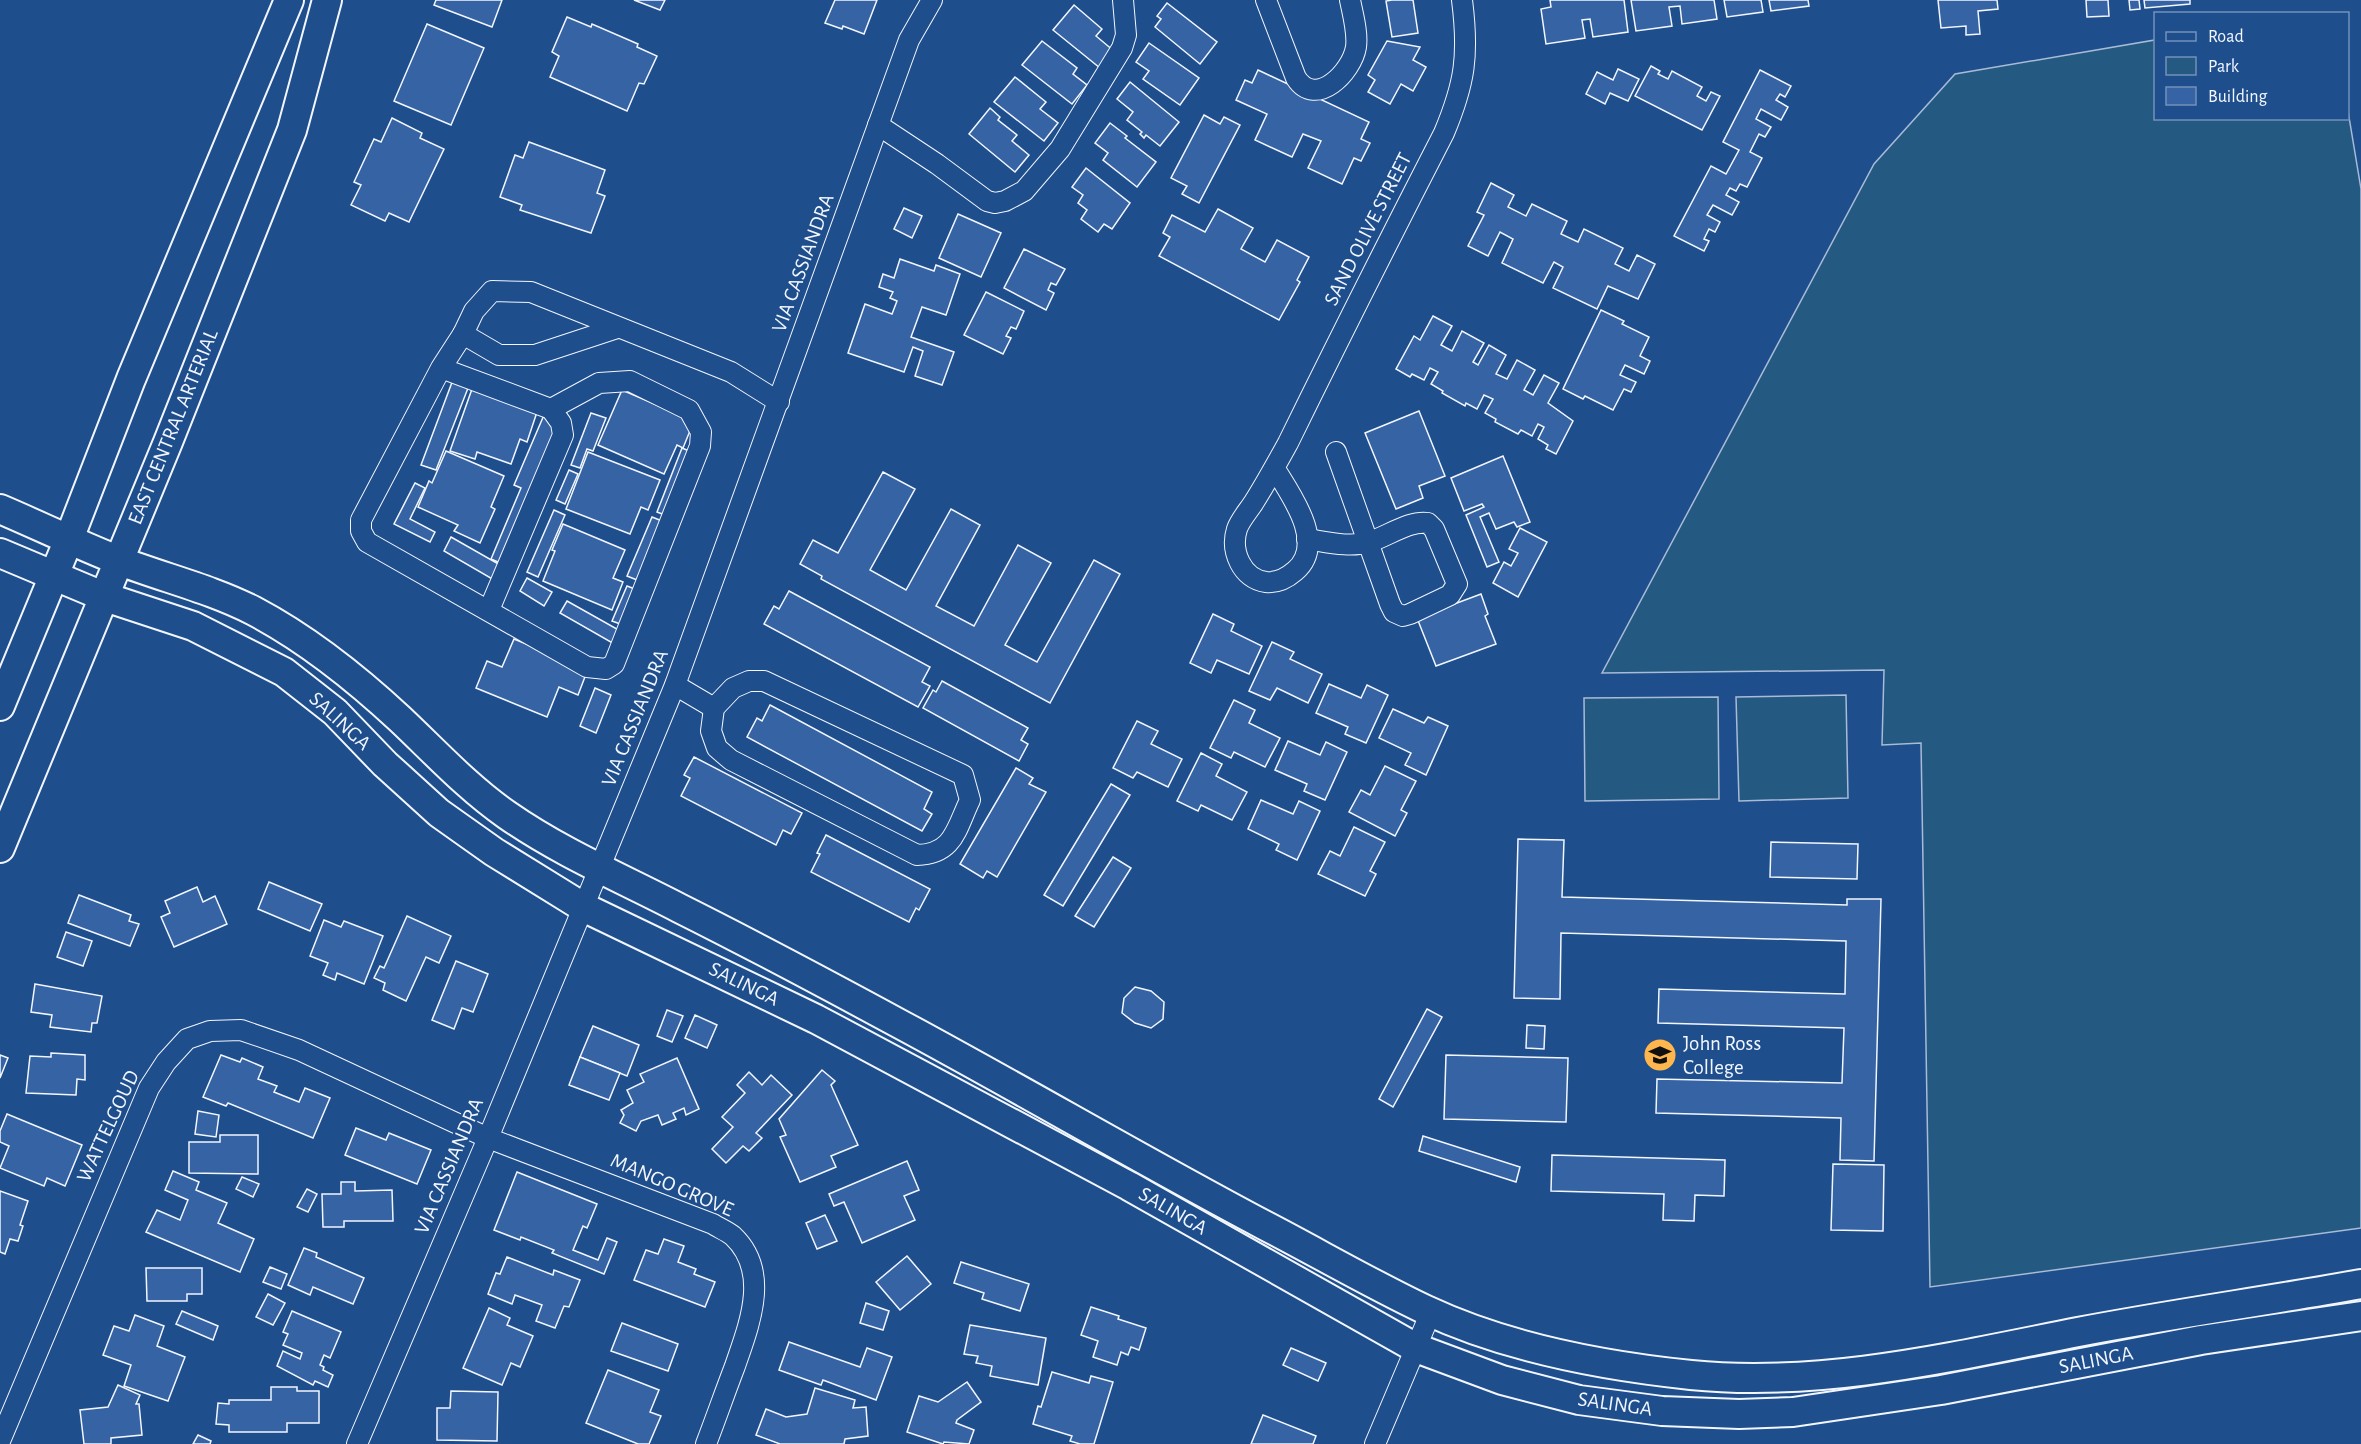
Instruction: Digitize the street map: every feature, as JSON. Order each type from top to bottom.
[{"type":"street","points":[[0,706],[131,379],[289,0]]},
{"type":"street","name":"EAST CENTRAL ARTERIAL","points":[[0,848],[105,597],[292,130],[327,0]]},
{"type":"street","name":"VIA CASSIANDRA","points":[[357,1444],[488,1138],[675,685],[909,40],[932,0]]},
{"type":"street","points":[[878,125],[987,201],[995,203],[1016,196],[1024,191],[1060,149],[1122,48],[1126,35],[1123,0]]},
{"type":"street","points":[[1266,0],[1300,85],[1308,89],[1317,89],[1334,84],[1345,73],[1353,57],[1356,40],[1350,0]]},
{"type":"street","name":"SAND OLIVE STREET","points":[[1307,539],[1305,555],[1300,567],[1278,582],[1265,582],[1251,577],[1241,566],[1235,549],[1237,529],[1275,469],[1444,133],[1465,70],[1466,44],[1462,0]]},
{"type":"street","points":[[550,409],[599,383],[630,381],[689,411],[701,432],[700,446],[614,664],[606,669],[587,667],[367,542],[361,531],[361,520],[441,368],[464,333],[474,310],[492,291],[531,292],[731,372],[778,402]]},
{"type":"street","points":[[464,333],[499,355],[535,355],[617,328]]},
{"type":"street","points":[[441,368],[550,409],[561,423],[563,435],[489,610]]},
{"type":"street","points":[[1275,469],[1295,501],[1303,519],[1307,539],[1354,544],[1369,543],[1414,525],[1428,523],[1434,529],[1456,579],[1457,584],[1450,595],[1410,614],[1398,615],[1390,604],[1369,543],[1336,452]]},
{"type":"street","name":"SALINGA","points":[[0,509],[119,560],[209,591],[257,613],[344,671],[384,705],[469,785],[509,817],[600,869],[680,908],[901,1025],[1230,1207],[1431,1312],[1495,1336],[1554,1352],[1629,1368],[1697,1376],[1759,1378],[1891,1368],[2207,1309],[2361,1284]]},
{"type":"street","name":"SALINGA","points":[[0,553],[105,597],[193,626],[284,672],[335,712],[385,764],[439,813],[494,852],[583,907],[816,1019],[1129,1186],[1416,1348],[1502,1380],[1579,1400],[1662,1411],[1739,1414],[1793,1412],[1941,1390],[2201,1340],[2361,1316]]},
{"type":"street","points":[[749,681],[765,681],[963,775],[970,800],[948,845],[932,855],[917,855],[731,760],[717,748],[711,731],[714,708],[732,688],[749,681]]},
{"type":"street","points":[[675,685],[714,708]]},
{"type":"street","name":"WATTELGOUD","points":[[0,1441],[149,1088],[166,1062],[187,1039],[210,1031],[241,1030],[274,1040],[488,1138]]},
{"type":"street","name":"MANGO GROVE","points":[[488,1138],[713,1224],[732,1236],[744,1250],[751,1266],[755,1286],[752,1317],[706,1444]]},
{"type":"street","points":[[1375,1444],[1431,1312]]},
{"type":"green space","points":[[2154,40],[2154,120],[2349,120],[2349,117],[2361,189],[2361,1228],[1930,1287],[1921,743],[1882,745],[1884,670],[1602,673],[1874,164],[1955,74]]},
{"type":"green space","points":[[1846,695],[1848,798],[1739,801],[1736,697]]},
{"type":"green space","points":[[1718,697],[1719,799],[1585,801],[1584,698]]},
{"type":"building","points":[[436,0],[502,0],[492,27],[434,5]]},
{"type":"building","points":[[634,0],[665,0],[660,10]]},
{"type":"building","points":[[835,0],[877,0],[864,34],[843,26],[842,29],[825,23]]},
{"type":"building","points":[[1413,0],[1418,33],[1392,37],[1386,1]]},
{"type":"building","points":[[1550,0],[1624,0],[1628,32],[1593,37],[1590,19],[1582,20],[1585,38],[1546,44],[1541,9],[1551,7]]},
{"type":"building","points":[[1631,0],[1714,0],[1717,19],[1682,24],[1680,6],[1669,7],[1672,26],[1636,31]]},
{"type":"building","points":[[1724,0],[1761,0],[1763,12],[1727,17]]},
{"type":"building","points":[[1769,0],[1808,0],[1809,6],[1771,11]]},
{"type":"building","points":[[1938,0],[1997,0],[1998,9],[1978,11],[1980,34],[1966,35],[1966,26],[1941,28]]},
{"type":"building","points":[[2086,0],[2108,0],[2109,16],[2087,17]]},
{"type":"building","points":[[2129,0],[2139,0],[2140,9],[2130,10]]},
{"type":"building","points":[[2144,0],[2190,0],[2190,4],[2145,8]]},
{"type":"building","points":[[1167,3],[1217,42],[1200,64],[1155,27],[1161,19],[1157,16]]},
{"type":"building","points":[[1074,5],[1102,29],[1096,36],[1114,51],[1100,68],[1053,30]]},
{"type":"building","points":[[567,17],[591,27],[592,24],[638,44],[637,47],[657,56],[644,84],[639,83],[627,111],[550,77],[559,56],[552,52]]},
{"type":"building","points":[[427,24],[484,48],[451,125],[394,101]]},
{"type":"building","points":[[1042,41],[1077,68],[1073,74],[1087,85],[1072,104],[1022,65]]},
{"type":"building","points":[[1387,41],[1420,47],[1413,60],[1426,67],[1413,91],[1401,84],[1390,104],[1368,92],[1375,80],[1368,75]]},
{"type":"building","points":[[1149,43],[1199,78],[1180,105],[1143,79],[1149,71],[1136,62]]},
{"type":"building","points":[[1651,66],[1660,71],[1658,74],[1668,79],[1672,71],[1702,87],[1697,96],[1706,101],[1711,92],[1720,96],[1702,130],[1635,96]]},
{"type":"building","points":[[1618,69],[1639,79],[1628,101],[1610,93],[1605,104],[1586,94],[1597,72],[1613,80]]},
{"type":"building","points":[[1258,70],[1369,122],[1361,139],[1370,143],[1361,161],[1354,158],[1342,184],[1308,168],[1321,141],[1303,134],[1292,157],[1255,140],[1267,114],[1236,100],[1245,80],[1252,83]]},
{"type":"building","points":[[1760,70],[1791,86],[1785,97],[1780,94],[1776,100],[1788,107],[1781,120],[1761,109],[1756,119],[1771,127],[1765,137],[1759,134],[1750,152],[1762,158],[1747,187],[1740,184],[1736,191],[1730,188],[1726,195],[1739,202],[1732,215],[1713,205],[1707,215],[1720,222],[1715,232],[1709,229],[1704,239],[1709,241],[1704,251],[1674,236],[1711,166],[1726,174],[1739,150],[1723,142]]},
{"type":"building","points":[[1015,77],[1046,102],[1040,109],[1058,123],[1044,141],[994,102]]},
{"type":"building","points":[[1130,82],[1179,122],[1160,146],[1146,135],[1144,138],[1140,134],[1142,132],[1127,120],[1133,112],[1117,99]]},
{"type":"building","points":[[990,108],[1000,117],[998,120],[1017,135],[1012,141],[1029,155],[1015,172],[969,134]]},
{"type":"building","points":[[1204,115],[1220,124],[1224,117],[1240,125],[1199,203],[1182,194],[1187,186],[1171,178]]},
{"type":"building","points":[[392,118],[422,133],[420,138],[444,149],[409,222],[389,213],[385,221],[351,205],[361,185],[354,182],[374,139],[381,142]]},
{"type":"building","points":[[1110,123],[1156,162],[1137,187],[1103,160],[1108,153],[1095,143]]},
{"type":"building","points":[[529,142],[605,170],[597,193],[605,196],[591,233],[520,210],[522,205],[500,197],[515,155],[523,158]]},
{"type":"building","points":[[1086,168],[1130,203],[1112,229],[1104,224],[1098,232],[1081,219],[1087,210],[1078,203],[1083,195],[1072,187]]},
{"type":"building","points":[[1491,183],[1514,195],[1508,207],[1526,216],[1532,204],[1567,221],[1561,234],[1578,242],[1584,229],[1623,248],[1615,264],[1629,271],[1637,255],[1655,264],[1638,299],[1608,286],[1597,309],[1553,288],[1563,267],[1554,262],[1543,283],[1502,263],[1513,239],[1500,232],[1488,256],[1468,246],[1484,215],[1477,212]]},
{"type":"building","points":[[904,208],[922,216],[912,238],[894,229]]},
{"type":"building","points":[[1218,209],[1253,228],[1241,249],[1265,262],[1277,240],[1309,257],[1297,280],[1300,282],[1279,320],[1159,256],[1170,237],[1163,233],[1172,215],[1205,232]]},
{"type":"building","points":[[958,214],[1001,233],[981,277],[939,258]]},
{"type":"building","points":[[1024,249],[1065,269],[1056,285],[1051,283],[1048,290],[1054,293],[1046,310],[1004,288]]},
{"type":"building","points":[[900,259],[934,271],[936,265],[960,274],[946,315],[922,307],[911,337],[954,352],[942,385],[915,376],[923,351],[913,347],[904,372],[848,353],[865,304],[892,314],[897,301],[890,298],[893,292],[879,287],[883,274],[894,278]]},
{"type":"building","points":[[986,292],[1024,311],[1016,329],[1011,327],[1006,336],[1011,338],[1003,354],[964,335]]},
{"type":"building","points":[[1601,310],[1624,321],[1622,324],[1649,337],[1640,356],[1650,361],[1644,374],[1625,365],[1620,375],[1636,382],[1631,392],[1624,389],[1613,410],[1585,396],[1583,399],[1563,389]]},
{"type":"building","points":[[1433,316],[1452,326],[1441,345],[1452,351],[1462,331],[1484,343],[1473,362],[1478,365],[1489,345],[1506,355],[1496,374],[1507,379],[1517,360],[1535,370],[1524,390],[1533,395],[1544,375],[1559,383],[1548,403],[1573,421],[1556,454],[1546,449],[1548,445],[1538,439],[1544,427],[1538,424],[1532,436],[1521,430],[1518,434],[1495,422],[1496,419],[1485,413],[1493,399],[1484,395],[1477,409],[1466,403],[1465,406],[1431,384],[1438,372],[1430,368],[1424,380],[1412,374],[1410,377],[1396,369],[1414,336],[1420,340]]},
{"type":"building","points":[[454,377],[470,383],[436,470],[421,465]]},
{"type":"building","points":[[472,389],[539,406],[527,442],[520,439],[511,464],[477,452],[475,459],[450,451]]},
{"type":"building","points":[[622,390],[694,421],[683,448],[677,445],[664,474],[598,445]]},
{"type":"building","points":[[1419,411],[1445,476],[1419,486],[1423,498],[1396,509],[1365,433]]},
{"type":"building","points":[[591,413],[606,418],[593,451],[587,449],[580,468],[571,465]]},
{"type":"building","points":[[544,415],[559,421],[505,565],[491,559],[521,488],[514,485]]},
{"type":"building","points":[[682,448],[694,453],[670,517],[657,512]]},
{"type":"building","points":[[446,451],[504,476],[491,507],[495,509],[480,543],[454,531],[458,525],[418,507]]},
{"type":"building","points":[[588,452],[660,480],[648,510],[641,507],[630,534],[566,509]]},
{"type":"building","points":[[1503,456],[1530,522],[1517,527],[1514,522],[1496,529],[1489,513],[1480,517],[1499,562],[1487,567],[1466,515],[1484,507],[1482,504],[1464,511],[1451,478]]},
{"type":"building","points":[[569,470],[578,474],[565,504],[556,500]]},
{"type":"building","points":[[883,472],[915,489],[870,570],[906,590],[951,509],[980,525],[936,606],[974,626],[1018,545],[1051,563],[1005,645],[1037,662],[1094,560],[1120,574],[1050,703],[821,579],[822,576],[800,564],[813,540],[838,553]]},
{"type":"building","points":[[415,483],[425,488],[410,519],[435,532],[430,542],[394,524]]},
{"type":"building","points":[[554,510],[565,515],[538,577],[527,572]]},
{"type":"building","points":[[652,517],[667,523],[642,582],[627,576]]},
{"type":"building","points":[[563,524],[625,550],[613,578],[623,582],[612,610],[543,581]]},
{"type":"building","points":[[1520,528],[1547,542],[1518,597],[1493,583],[1504,562],[1511,566],[1518,553],[1509,549]]},
{"type":"building","points":[[451,537],[502,566],[494,580],[444,551]]},
{"type":"building","points":[[527,578],[552,592],[544,606],[520,591]]},
{"type":"building","points":[[627,586],[640,591],[626,626],[612,621]]},
{"type":"building","points":[[789,591],[930,667],[922,682],[930,686],[918,707],[764,624],[774,606],[779,609]]},
{"type":"building","points":[[1481,594],[1488,614],[1485,616],[1496,644],[1436,666],[1417,618]]},
{"type":"building","points":[[567,601],[624,633],[616,645],[560,613]]},
{"type":"building","points":[[1213,614],[1234,624],[1231,631],[1262,646],[1249,674],[1217,660],[1211,673],[1190,663]]},
{"type":"building","points":[[514,639],[588,669],[578,695],[559,687],[547,717],[476,688],[487,661],[502,667]]},
{"type":"building","points":[[1272,642],[1294,652],[1290,659],[1322,674],[1308,703],[1277,688],[1270,700],[1249,691]]},
{"type":"building","points":[[942,681],[1028,728],[1021,740],[1028,744],[1019,761],[923,708],[933,690],[936,692]]},
{"type":"building","points":[[1329,684],[1361,698],[1367,685],[1388,695],[1366,743],[1345,734],[1348,727],[1316,713]]},
{"type":"building","points":[[595,688],[611,695],[596,733],[580,726]]},
{"type":"building","points":[[1234,700],[1255,710],[1249,723],[1280,738],[1265,767],[1234,752],[1231,758],[1210,748]]},
{"type":"building","points":[[770,705],[932,792],[924,809],[932,814],[922,831],[747,737],[757,718],[762,721]]},
{"type":"building","points":[[1393,709],[1424,723],[1428,717],[1448,726],[1426,775],[1405,765],[1411,753],[1379,738]]},
{"type":"building","points":[[1137,721],[1158,731],[1151,744],[1182,759],[1168,787],[1137,772],[1133,778],[1113,768]]},
{"type":"building","points":[[1288,741],[1320,755],[1326,742],[1347,752],[1325,800],[1304,791],[1307,784],[1275,770]]},
{"type":"building","points":[[1201,753],[1222,764],[1216,776],[1247,792],[1232,820],[1201,805],[1198,811],[1177,801]]},
{"type":"building","points":[[694,757],[802,813],[791,834],[783,830],[776,845],[681,796],[690,778],[684,775]]},
{"type":"building","points":[[1385,766],[1416,781],[1401,810],[1407,813],[1395,836],[1349,812],[1361,790],[1370,795]]},
{"type":"building","points":[[1016,768],[1033,778],[1029,784],[1046,792],[997,877],[987,871],[983,878],[960,864]]},
{"type":"building","points":[[1111,784],[1130,795],[1063,906],[1044,895]]},
{"type":"building","points":[[1261,800],[1293,814],[1299,801],[1320,811],[1297,860],[1276,850],[1279,844],[1248,829]]},
{"type":"building","points":[[1354,827],[1385,842],[1370,871],[1376,874],[1365,896],[1318,874],[1330,851],[1340,856]]},
{"type":"building","points":[[826,835],[930,889],[919,910],[916,908],[909,922],[811,872]]},
{"type":"building","points":[[1518,839],[1564,840],[1562,897],[1847,905],[1847,899],[1881,899],[1874,1161],[1840,1160],[1841,1118],[1656,1113],[1657,1079],[1842,1083],[1844,1028],[1658,1023],[1659,989],[1845,994],[1846,941],[1561,933],[1560,999],[1514,998]]},
{"type":"building","points":[[1771,842],[1858,844],[1857,879],[1770,877]]},
{"type":"building","points":[[1113,857],[1131,868],[1094,927],[1075,916]]},
{"type":"building","points":[[269,882],[322,904],[310,931],[258,909]]},
{"type":"building","points":[[197,887],[203,902],[215,896],[227,924],[174,947],[161,917],[170,913],[165,901]]},
{"type":"building","points":[[79,895],[131,915],[129,921],[139,924],[130,946],[68,923]]},
{"type":"building","points":[[407,916],[451,936],[439,963],[426,957],[406,1001],[383,990],[385,983],[374,978],[380,966],[384,968]]},
{"type":"building","points":[[324,920],[341,927],[344,921],[383,936],[364,984],[337,973],[335,980],[323,975],[328,963],[310,956]]},
{"type":"building","points":[[66,932],[92,941],[83,966],[57,957]]},
{"type":"building","points":[[456,961],[488,974],[473,1012],[462,1008],[454,1029],[432,1020]]},
{"type":"building","points":[[35,984],[102,996],[97,1023],[92,1023],[91,1032],[50,1027],[52,1015],[31,1012]]},
{"type":"building","points":[[1135,987],[1151,991],[1164,1002],[1163,1019],[1151,1028],[1135,1023],[1122,1013],[1124,998]]},
{"type":"building","points":[[1427,1009],[1442,1017],[1393,1107],[1379,1099]]},
{"type":"building","points":[[667,1010],[683,1016],[672,1042],[657,1036]]},
{"type":"building","points":[[695,1015],[717,1025],[707,1048],[685,1038]]},
{"type":"building","points":[[1527,1025],[1545,1026],[1544,1049],[1526,1048]]},
{"type":"building","points":[[593,1026],[639,1045],[627,1076],[580,1057]]},
{"type":"building","points":[[51,1053],[85,1055],[85,1080],[77,1079],[76,1095],[26,1093],[30,1056],[51,1057]]},
{"type":"building","points":[[0,1055],[8,1058],[0,1078]]},
{"type":"building","points":[[221,1055],[240,1062],[242,1058],[263,1067],[258,1079],[277,1086],[274,1092],[299,1102],[305,1088],[330,1098],[313,1138],[228,1103],[226,1106],[203,1097]]},
{"type":"building","points":[[1446,1055],[1568,1058],[1566,1122],[1444,1119]]},
{"type":"building","points":[[580,1057],[620,1073],[609,1100],[569,1085]]},
{"type":"building","points":[[677,1058],[699,1109],[686,1115],[684,1108],[673,1113],[676,1119],[662,1125],[658,1115],[641,1121],[636,1131],[620,1123],[624,1115],[621,1110],[633,1103],[627,1090],[644,1082],[640,1074]]},
{"type":"building","points":[[822,1070],[835,1081],[831,1085],[858,1145],[831,1156],[836,1167],[800,1182],[780,1137],[786,1135],[779,1119]]},
{"type":"building","points":[[749,1072],[762,1085],[771,1075],[792,1095],[756,1133],[762,1138],[749,1151],[743,1146],[726,1163],[712,1149],[733,1127],[722,1117],[745,1093],[737,1085]]},
{"type":"building","points":[[198,1111],[219,1115],[216,1137],[195,1134]]},
{"type":"building","points":[[7,1114],[82,1145],[65,1186],[47,1178],[44,1186],[0,1168],[9,1146],[0,1142],[0,1131]]},
{"type":"building","points":[[356,1128],[386,1140],[389,1133],[431,1150],[417,1184],[345,1155]]},
{"type":"building","points":[[220,1135],[258,1135],[258,1174],[189,1173],[189,1142],[220,1142]]},
{"type":"building","points":[[1423,1136],[1520,1167],[1516,1182],[1419,1151]]},
{"type":"building","points":[[1552,1155],[1725,1160],[1724,1196],[1695,1195],[1694,1221],[1663,1220],[1664,1194],[1551,1191]]},
{"type":"building","points":[[907,1161],[919,1190],[904,1196],[915,1220],[862,1243],[844,1202],[834,1206],[829,1194]]},
{"type":"building","points":[[1833,1164],[1884,1165],[1883,1231],[1831,1230]]},
{"type":"building","points":[[173,1171],[199,1182],[196,1190],[227,1203],[218,1223],[254,1239],[240,1272],[146,1232],[157,1210],[180,1220],[188,1200],[165,1190]]},
{"type":"building","points":[[517,1172],[597,1204],[587,1228],[583,1226],[573,1250],[598,1260],[607,1238],[617,1242],[604,1274],[552,1253],[554,1250],[521,1237],[520,1240],[494,1230]]},
{"type":"building","points":[[242,1177],[259,1184],[253,1197],[236,1189]]},
{"type":"building","points":[[341,1182],[355,1182],[355,1191],[392,1190],[393,1221],[344,1221],[344,1227],[323,1227],[322,1194],[341,1194]]},
{"type":"building","points":[[307,1189],[317,1194],[308,1212],[297,1207]]},
{"type":"building","points":[[0,1191],[28,1201],[20,1225],[23,1226],[18,1241],[10,1239],[5,1254],[0,1252]]},
{"type":"building","points":[[825,1215],[837,1241],[817,1249],[806,1223]]},
{"type":"building","points":[[664,1239],[684,1246],[678,1262],[696,1269],[694,1274],[715,1282],[705,1307],[634,1280],[646,1250],[658,1254]]},
{"type":"building","points":[[304,1248],[317,1253],[316,1257],[364,1278],[353,1304],[313,1287],[310,1295],[288,1285]]},
{"type":"building","points":[[907,1256],[931,1284],[900,1310],[876,1282]]},
{"type":"building","points":[[507,1257],[553,1275],[554,1270],[580,1280],[569,1307],[564,1306],[555,1328],[536,1321],[542,1305],[515,1295],[512,1304],[488,1294],[496,1273],[500,1274]]},
{"type":"building","points":[[961,1262],[1029,1284],[1020,1311],[982,1299],[984,1293],[954,1283]]},
{"type":"building","points":[[270,1267],[287,1274],[281,1289],[263,1282]]},
{"type":"building","points":[[146,1268],[202,1268],[202,1294],[187,1294],[187,1301],[147,1301]]},
{"type":"building","points":[[268,1294],[285,1303],[273,1325],[256,1317]]},
{"type":"building","points":[[866,1303],[889,1311],[883,1330],[860,1323]]},
{"type":"building","points":[[1091,1307],[1146,1328],[1139,1350],[1131,1347],[1128,1355],[1121,1352],[1117,1365],[1093,1357],[1098,1341],[1081,1335]]},
{"type":"building","points":[[489,1308],[510,1318],[507,1325],[533,1336],[520,1367],[511,1363],[502,1385],[463,1368]]},
{"type":"building","points":[[182,1311],[218,1326],[213,1340],[176,1324]]},
{"type":"building","points":[[292,1311],[341,1332],[330,1358],[324,1355],[320,1365],[324,1367],[323,1370],[333,1375],[328,1387],[315,1381],[313,1385],[277,1366],[283,1351],[300,1359],[302,1353],[283,1345],[288,1334],[283,1332]]},
{"type":"building","points":[[135,1315],[164,1326],[157,1346],[185,1357],[168,1401],[124,1386],[131,1365],[103,1355],[114,1326],[129,1331]]},
{"type":"building","points":[[622,1323],[678,1344],[668,1371],[611,1351]]},
{"type":"building","points":[[970,1325],[1046,1338],[1038,1385],[990,1376],[992,1366],[976,1363],[978,1356],[964,1354]]},
{"type":"building","points":[[789,1342],[860,1367],[867,1348],[892,1357],[876,1400],[823,1380],[821,1385],[779,1370]]},
{"type":"building","points":[[1291,1348],[1326,1363],[1318,1381],[1283,1365]]},
{"type":"building","points":[[608,1370],[659,1390],[650,1412],[661,1416],[649,1444],[638,1444],[586,1423]]},
{"type":"building","points":[[1052,1372],[1089,1383],[1091,1376],[1113,1382],[1094,1444],[1070,1441],[1072,1436],[1033,1424]]},
{"type":"building","points":[[967,1382],[981,1402],[956,1423],[974,1430],[969,1444],[944,1442],[943,1444],[907,1432],[919,1396],[938,1402]]},
{"type":"building","points":[[118,1385],[140,1395],[136,1404],[139,1404],[142,1435],[111,1438],[111,1444],[84,1444],[80,1410],[108,1407]]},
{"type":"building","points":[[271,1387],[297,1387],[297,1391],[319,1391],[319,1423],[287,1423],[287,1432],[229,1432],[229,1425],[216,1424],[218,1403],[229,1404],[229,1400],[271,1400]]},
{"type":"building","points":[[815,1388],[855,1400],[853,1408],[866,1407],[868,1436],[845,1439],[844,1444],[780,1444],[756,1435],[766,1409],[786,1417],[807,1414]]},
{"type":"building","points":[[451,1391],[498,1392],[497,1441],[437,1440],[437,1408],[450,1408]]},
{"type":"building","points":[[1263,1415],[1316,1436],[1313,1444],[1251,1444]]},
{"type":"building","points":[[198,1435],[211,1441],[210,1444],[193,1444]]},
{"type":"place","name":"John Ross College","points":[[1660,1055]]}]
